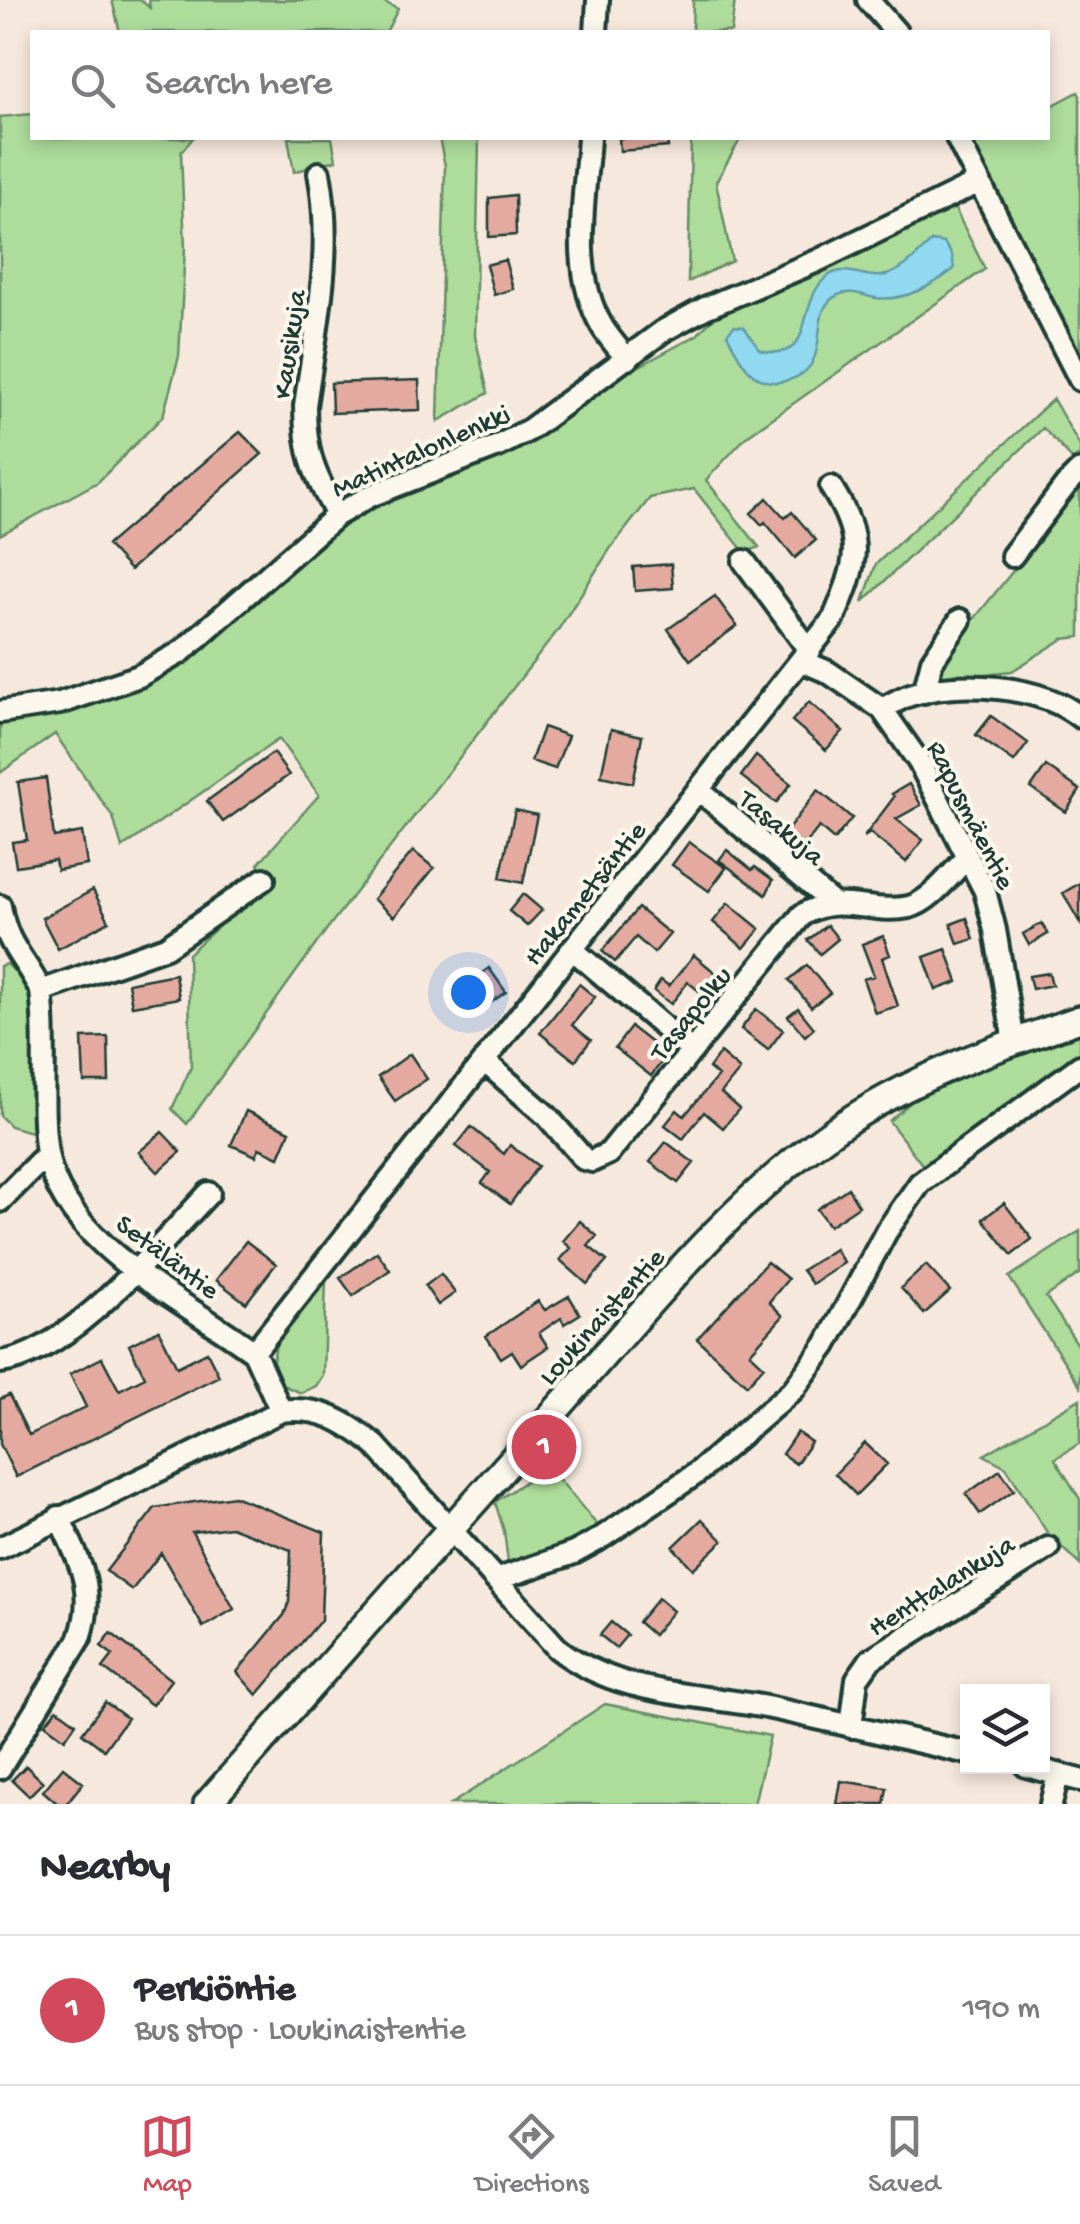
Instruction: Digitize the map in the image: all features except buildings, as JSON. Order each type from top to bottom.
[{"type":"street","points":[[596,30],[598,0]]},
{"type":"street","points":[[868,0],[894,30]]},
{"type":"street","points":[[589,140],[584,276],[591,304],[604,330],[628,359]]},
{"type":"street","points":[[958,140],[1080,380]]},
{"type":"street","name":"Kausikuja","points":[[319,174],[326,218],[326,258],[304,406],[306,451],[337,515]]},
{"type":"street","name":"Matintalonlenkki","points":[[0,712],[47,706],[139,676],[181,652],[337,515],[370,496],[530,430],[663,332],[706,308],[817,261],[980,182]]},
{"type":"street","points":[[1012,556],[1066,484],[1080,472]]},
{"type":"street","name":"Hakametsäntie","points":[[254,1352],[834,618],[849,583],[855,552],[850,517],[831,488]]},
{"type":"street","points":[[744,561],[806,656]]},
{"type":"street","points":[[924,692],[932,660],[960,620]]},
{"type":"street","name":"Rapusmäentie","points":[[806,656],[882,709],[919,762],[985,891],[996,930],[1014,1042]]},
{"type":"street","points":[[882,709],[908,695],[976,686],[1044,697],[1080,717]]},
{"type":"street","name":"Tasakuja","points":[[700,791],[831,902]]},
{"type":"street","points":[[831,902],[908,907],[924,900],[968,856]]},
{"type":"street","points":[[0,906],[6,950],[40,991],[166,947],[264,879]]},
{"type":"street","name":"Tasapolku","points":[[484,1061],[547,1116],[584,1159],[592,1162],[608,1153],[802,915],[831,902]]},
{"type":"street","points":[[572,949],[692,1051]]},
{"type":"street","name":"Setäläntie","points":[[40,991],[47,1154],[69,1205],[134,1270],[254,1352]]},
{"type":"street","name":"Loukinaistentie","points":[[207,1804],[671,1280],[751,1196],[835,1129],[878,1103],[957,1064],[1080,1019]]},
{"type":"street","points":[[498,1578],[574,1553],[598,1540],[697,1473],[793,1390],[826,1346],[886,1232],[920,1183],[1080,1066]]},
{"type":"street","points":[[0,1201],[47,1154]]},
{"type":"street","points":[[0,1362],[36,1353],[72,1328],[209,1193]]},
{"type":"street","points":[[254,1352],[280,1411]]},
{"type":"street","points":[[0,1548],[280,1411],[303,1408],[349,1424],[375,1445],[557,1648],[586,1668],[640,1688],[768,1707],[960,1751]]},
{"type":"street","points":[[0,1768],[80,1638],[87,1617],[86,1577],[58,1517]]},
{"type":"street","name":"Henttalankuja","points":[[851,1726],[857,1679],[871,1659],[1048,1548]]},
{"type":"street","points":[[1050,1772],[1080,1780]]},
{"type":"street","points":[[1050,1804],[1058,1774]]},
{"type":"green space","points":[[112,0],[141,0],[150,8],[149,0],[380,0],[398,9],[387,30],[120,30]]},
{"type":"green space","points":[[693,0],[735,0],[731,30],[692,30]]},
{"type":"green space","points":[[1078,92],[1080,96],[1080,361],[974,145],[985,140],[1050,140],[1050,107]]},
{"type":"green space","points":[[30,114],[30,140],[191,140],[181,152],[185,248],[179,356],[163,416],[98,482],[0,535],[0,117]]},
{"type":"green space","points":[[288,140],[332,140],[336,160],[294,172]]},
{"type":"green space","points":[[439,140],[479,140],[475,336],[488,393],[438,421],[445,166]]},
{"type":"green space","points":[[691,140],[740,140],[716,182],[732,261],[688,282]]},
{"type":"green space","points":[[953,205],[985,269],[747,436],[706,480],[759,547],[745,553],[694,489],[650,498],[610,549],[558,630],[327,929],[187,1124],[172,1109],[191,1067],[188,954],[269,880],[258,864],[319,795],[279,739],[122,848],[113,817],[55,734],[0,773],[0,721],[106,701],[196,656],[251,608],[289,566],[373,505],[555,423],[625,374],[697,335],[714,317]]},
{"type":"green space","points":[[1053,399],[1080,446],[1080,455],[1072,459],[1043,428],[863,602],[876,564]]},
{"type":"green space","points":[[1080,488],[1080,637],[1063,639],[1012,671],[939,679],[945,655]]},
{"type":"green space","points":[[7,964],[27,984],[39,1019],[36,1121],[31,1132],[10,1126],[0,1116],[0,966]]},
{"type":"green space","points":[[1080,1031],[1080,1056],[924,1167],[889,1121],[927,1088],[1010,1051]]},
{"type":"green space","points":[[1080,1231],[1080,1273],[1046,1297],[1080,1348],[1080,1386],[1009,1277]]},
{"type":"green space","points":[[326,1279],[323,1375],[316,1386],[301,1393],[282,1385],[273,1361],[277,1339]]},
{"type":"green space","points":[[1080,1399],[1080,1443],[1055,1459],[1080,1499],[1080,1565],[1048,1534],[1006,1467],[984,1455]]},
{"type":"green space","points":[[548,1466],[598,1526],[555,1548],[508,1562],[495,1502]]},
{"type":"green space","points":[[605,1704],[770,1736],[754,1804],[451,1804]]},
{"type":"water","points":[[932,241],[944,243],[952,255],[954,269],[907,295],[886,299],[853,293],[838,295],[822,314],[815,355],[798,376],[779,382],[760,379],[741,360],[727,334],[734,326],[744,327],[760,350],[778,352],[791,348],[798,340],[817,287],[828,276],[840,271],[874,276],[895,272]]},
{"type":"place","name":"Perkiöntie","points":[[544,1447]]}]
